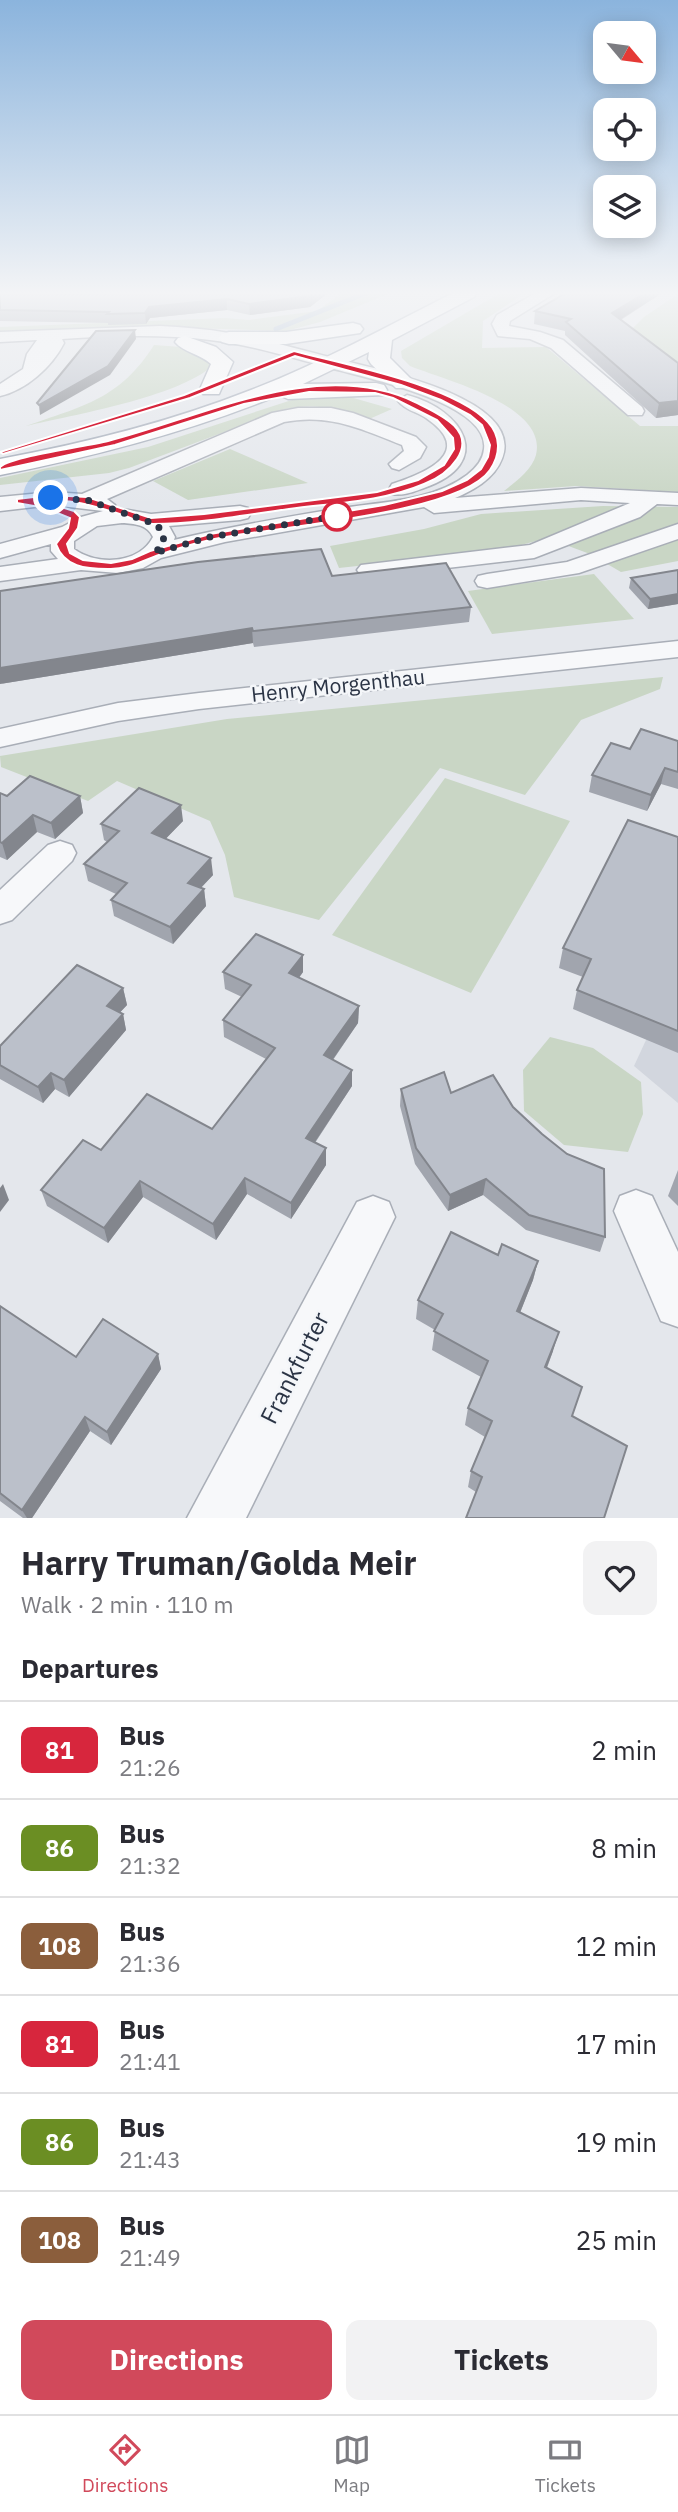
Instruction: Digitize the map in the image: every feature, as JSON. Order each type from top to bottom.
[{"type":"main road","points":[[211,389],[222,364]]},
{"type":"main road","points":[[0,467],[112,443],[243,402],[329,364]]},
{"type":"main road","points":[[384,364],[404,383]]},
{"type":"main road","points":[[187,397],[245,375]]},
{"type":"main road","points":[[243,402],[309,390],[376,390]]},
{"type":"main road","points":[[0,452],[148,409]]},
{"type":"street","points":[[0,391],[39,364]]},
{"type":"street","points":[[0,574],[80,564],[119,566],[210,537],[384,508],[445,494],[471,482],[485,471],[493,457],[495,445],[492,434],[473,414],[444,398],[404,383],[299,364]]},
{"type":"street","points":[[580,364],[635,411]]},
{"type":"street","points":[[0,551],[107,517],[204,517],[378,495],[422,482],[447,467],[459,449],[458,438],[452,428],[440,418],[412,403],[321,368]]},
{"type":"street","points":[[87,500],[296,412],[320,410],[335,413],[409,441],[416,447],[413,454],[398,464]]},
{"type":"street","points":[[384,508],[446,506],[581,494],[678,499]]},
{"type":"street","points":[[369,570],[522,553],[555,544],[575,533],[632,512],[653,497]]},
{"type":"street","points":[[10,503],[51,498],[87,500],[143,519],[162,530],[162,545],[154,553]]},
{"type":"street","points":[[10,503],[63,509],[75,517],[71,530],[61,544],[63,551],[80,564]]},
{"type":"street","points":[[487,581],[550,571],[607,557],[678,531]]},
{"type":"street","points":[[522,553],[550,571]]},
{"type":"street","name":"Henry Morgenthau","points":[[0,737],[118,712],[199,701],[678,649]]},
{"type":"street","points":[[0,911],[60,853]]},
{"type":"street","points":[[636,1211],[678,1304]]},
{"type":"street","name":"Frankfurter","points":[[214,1518],[227,1499],[373,1217]]},
{"type":"shaded area","points":[[678,971],[678,1103],[634,1066]]},
{"type":"green space","points":[[140,364],[212,364],[196,377],[151,396],[26,426],[83,406],[128,378]]},
{"type":"green space","points":[[408,364],[566,364],[640,426],[678,426],[678,492],[576,486],[504,491],[527,471],[536,455],[535,437],[526,422],[490,397]]},
{"type":"green space","points":[[667,364],[678,364],[678,370]]},
{"type":"green space","points":[[350,397],[392,409],[367,420],[327,408],[306,406],[285,409],[129,468],[109,473],[0,485],[0,478],[148,447],[298,398]]},
{"type":"green space","points":[[230,449],[308,483],[188,500],[153,481]]},
{"type":"green space","points":[[603,506],[678,507],[678,561],[621,572],[590,554],[547,538],[502,550],[339,568],[330,546],[424,529],[481,514]]},
{"type":"green space","points":[[594,574],[634,619],[492,634],[468,591]]},
{"type":"green space","points":[[663,677],[660,689],[581,720],[525,795],[440,768],[319,920],[234,897],[225,855],[210,821],[117,781],[88,801],[1,767],[0,756],[227,719]]},
{"type":"green space","points":[[445,778],[570,821],[471,993],[332,935]]},
{"type":"green space","points":[[550,1037],[593,1048],[641,1082],[643,1114],[628,1152],[564,1145],[524,1111],[523,1070]]},
{"type":"building","points":[[69,364],[110,364],[39,405],[37,403]]},
{"type":"building","points":[[614,364],[678,364],[678,401],[659,403]]},
{"type":"building","points":[[321,549],[332,576],[446,563],[471,607],[253,631],[252,628],[0,668],[0,591],[198,562]]},
{"type":"building","points":[[678,570],[678,594],[650,599],[631,578]]},
{"type":"building","points":[[641,729],[678,741],[678,772],[665,768],[651,795],[592,775],[611,743],[630,749]]},
{"type":"building","points":[[30,776],[80,796],[51,823],[33,815],[2,843],[0,793],[7,796]]},
{"type":"building","points":[[139,788],[181,805],[152,833],[211,858],[188,883],[204,889],[170,927],[111,900],[127,883],[84,864],[119,831],[101,824]]},
{"type":"building","points":[[628,820],[678,837],[678,1031],[577,990],[591,959],[563,948]]},
{"type":"building","points":[[256,934],[303,955],[289,973],[359,1006],[324,1055],[352,1070],[306,1138],[326,1148],[291,1203],[245,1178],[213,1224],[140,1181],[104,1228],[41,1190],[83,1140],[101,1150],[147,1094],[212,1129],[275,1048],[223,1020],[251,985],[223,972]]},
{"type":"building","points":[[77,965],[123,988],[107,1006],[123,1014],[64,1080],[51,1073],[38,1087],[0,1065],[0,1046]]},
{"type":"building","points":[[444,1072],[451,1093],[493,1075],[513,1107],[542,1134],[567,1154],[604,1169],[605,1237],[529,1215],[486,1179],[450,1195],[416,1148],[401,1089]]},
{"type":"building","points":[[451,1232],[498,1255],[502,1244],[538,1261],[517,1311],[559,1332],[545,1367],[582,1387],[572,1416],[627,1446],[604,1518],[466,1518],[482,1477],[471,1471],[492,1421],[468,1408],[488,1361],[434,1331],[443,1314],[418,1300]]},
{"type":"building","points":[[0,1306],[76,1357],[103,1319],[158,1354],[107,1432],[85,1417],[22,1510],[0,1493]]},
{"type":"bus line","name":"81","points":[[0,452],[187,397],[269,364]]},
{"type":"bus line","name":"81","points":[[0,467],[112,443],[275,394],[309,390],[376,390],[396,396],[440,418],[452,428],[458,438],[459,449],[455,459],[438,474],[422,482],[378,495],[204,517],[150,521],[87,500],[51,498],[21,501],[47,505],[71,513],[75,517],[73,528],[65,536],[61,548],[65,555],[74,561],[95,566],[135,562],[154,553],[210,537],[416,502],[445,494],[471,482],[485,471],[493,457],[495,445],[485,424],[473,414],[444,398],[404,383],[334,364]]},
{"type":"route","points":[[51,498],[87,500],[150,521],[162,530],[164,537],[162,545],[154,553],[210,537],[337,516]]}]
